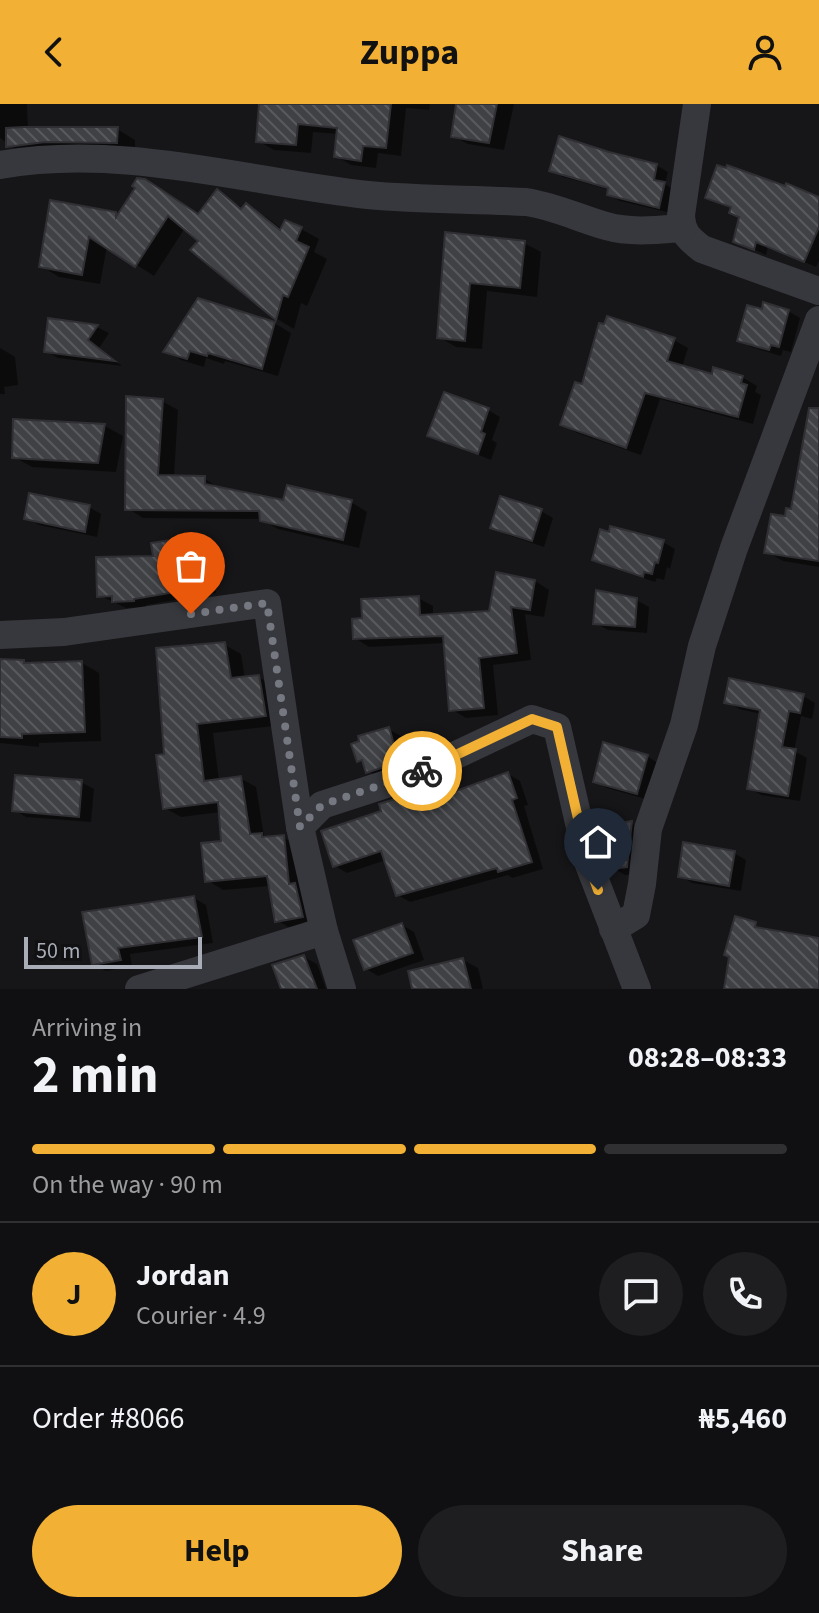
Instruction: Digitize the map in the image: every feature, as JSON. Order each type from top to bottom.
[{"type":"street","points":[[697,104],[681,215],[682,228],[687,237],[702,249],[819,291]]},
{"type":"street","points":[[0,165],[72,160],[152,163],[368,195],[548,205],[608,227],[645,230],[682,228]]},
{"type":"street","points":[[613,929],[636,915],[648,829],[684,725],[702,646],[734,548],[819,320]]},
{"type":"street","points":[[0,635],[12,637],[64,632],[267,603],[300,827],[324,931],[342,989]]},
{"type":"street","points":[[300,827],[322,805],[414,775],[532,719],[557,727],[588,862],[637,989]]},
{"type":"street","points":[[139,989],[324,931]]},
{"type":"building","points":[[259,104],[391,104],[386,148],[363,146],[361,161],[334,157],[337,128],[298,124],[296,145],[256,142]]},
{"type":"building","points":[[456,104],[497,104],[489,143],[451,137]]},
{"type":"building","points":[[118,127],[117,143],[45,142],[6,147],[6,128]]},
{"type":"building","points":[[559,136],[657,164],[654,180],[665,182],[659,208],[607,195],[608,188],[549,171]]},
{"type":"building","points":[[717,165],[726,168],[727,165],[785,186],[786,183],[819,197],[819,227],[804,262],[756,242],[754,250],[733,242],[739,217],[729,213],[731,207],[705,198]]},
{"type":"building","points":[[137,178],[145,179],[198,214],[217,189],[241,209],[246,203],[280,230],[285,220],[302,227],[296,241],[309,247],[288,297],[283,295],[276,320],[190,250],[198,241],[168,216],[135,267],[89,237],[82,275],[39,267],[50,200],[116,212],[116,217],[135,188],[132,186]]},
{"type":"building","points":[[445,232],[525,241],[520,288],[470,283],[465,341],[437,338]]},
{"type":"building","points":[[198,298],[275,322],[262,369],[208,353],[207,356],[190,351],[187,359],[163,352]]},
{"type":"building","points":[[763,302],[789,310],[779,347],[771,345],[769,350],[737,341],[747,305],[762,309]]},
{"type":"building","points":[[607,316],[675,338],[667,361],[712,374],[713,367],[743,376],[741,383],[747,385],[738,417],[645,393],[626,448],[560,425],[575,382],[582,384],[599,323],[604,324]]},
{"type":"building","points":[[48,318],[98,325],[88,340],[115,361],[44,352]]},
{"type":"building","points":[[444,392],[489,408],[478,454],[427,436]]},
{"type":"building","points":[[126,396],[163,399],[158,475],[205,476],[205,484],[283,500],[287,485],[352,500],[343,540],[260,521],[259,511],[125,510]]},
{"type":"building","points":[[809,408],[819,408],[819,561],[764,553],[771,514],[785,516],[786,508],[791,509]]},
{"type":"building","points":[[13,419],[105,424],[98,463],[12,458]]},
{"type":"building","points":[[29,493],[90,505],[85,532],[24,519]]},
{"type":"building","points":[[500,496],[542,509],[532,541],[490,528]]},
{"type":"building","points":[[610,526],[664,540],[652,574],[644,572],[643,577],[592,560],[600,529],[609,532]]},
{"type":"building","points":[[196,536],[205,587],[134,601],[112,602],[112,596],[97,597],[96,557],[153,556],[151,543]]},
{"type":"building","points":[[496,572],[535,580],[530,610],[511,607],[517,653],[479,658],[484,708],[449,711],[443,636],[353,639],[352,619],[362,618],[361,599],[419,596],[420,615],[489,611]]},
{"type":"building","points":[[596,590],[637,598],[635,627],[593,624]]},
{"type":"building","points":[[225,642],[231,678],[259,675],[266,716],[197,724],[204,781],[241,776],[250,834],[262,833],[262,837],[284,835],[289,884],[295,883],[303,917],[275,922],[267,876],[205,882],[201,843],[221,841],[218,802],[163,809],[156,755],[164,754],[156,648]]},
{"type":"building","points":[[0,659],[24,660],[24,663],[82,661],[85,732],[0,737]]},
{"type":"building","points":[[729,678],[804,694],[800,713],[789,711],[782,747],[796,749],[788,796],[747,789],[760,710],[724,703]]},
{"type":"building","points":[[389,727],[399,762],[366,773],[362,760],[357,762],[351,744],[359,741],[358,736]]},
{"type":"building","points":[[603,742],[648,755],[637,794],[593,782]]},
{"type":"building","points":[[508,772],[517,798],[512,800],[532,862],[498,872],[497,868],[396,896],[381,851],[333,867],[321,831],[381,811],[379,804],[405,796],[409,808]]},
{"type":"building","points":[[15,775],[82,780],[79,817],[12,811]]},
{"type":"building","points":[[632,821],[627,867],[611,869],[604,857],[598,826]]},
{"type":"building","points":[[683,842],[735,851],[729,886],[678,877]]},
{"type":"building","points":[[194,896],[202,937],[118,948],[121,960],[92,965],[82,912]]},
{"type":"building","points":[[735,916],[756,922],[755,927],[819,938],[819,989],[724,989],[729,957],[724,955]]},
{"type":"building","points":[[402,923],[413,953],[364,970],[353,940]]},
{"type":"building","points":[[304,955],[317,989],[281,989],[272,965]]},
{"type":"building","points":[[463,958],[471,989],[412,989],[408,971]]},
{"type":"way so far","points":[[191,614],[267,603],[300,827],[322,805],[422,771]]},
{"type":"route","points":[[422,771],[532,719],[557,727],[588,862],[598,890]]}]
